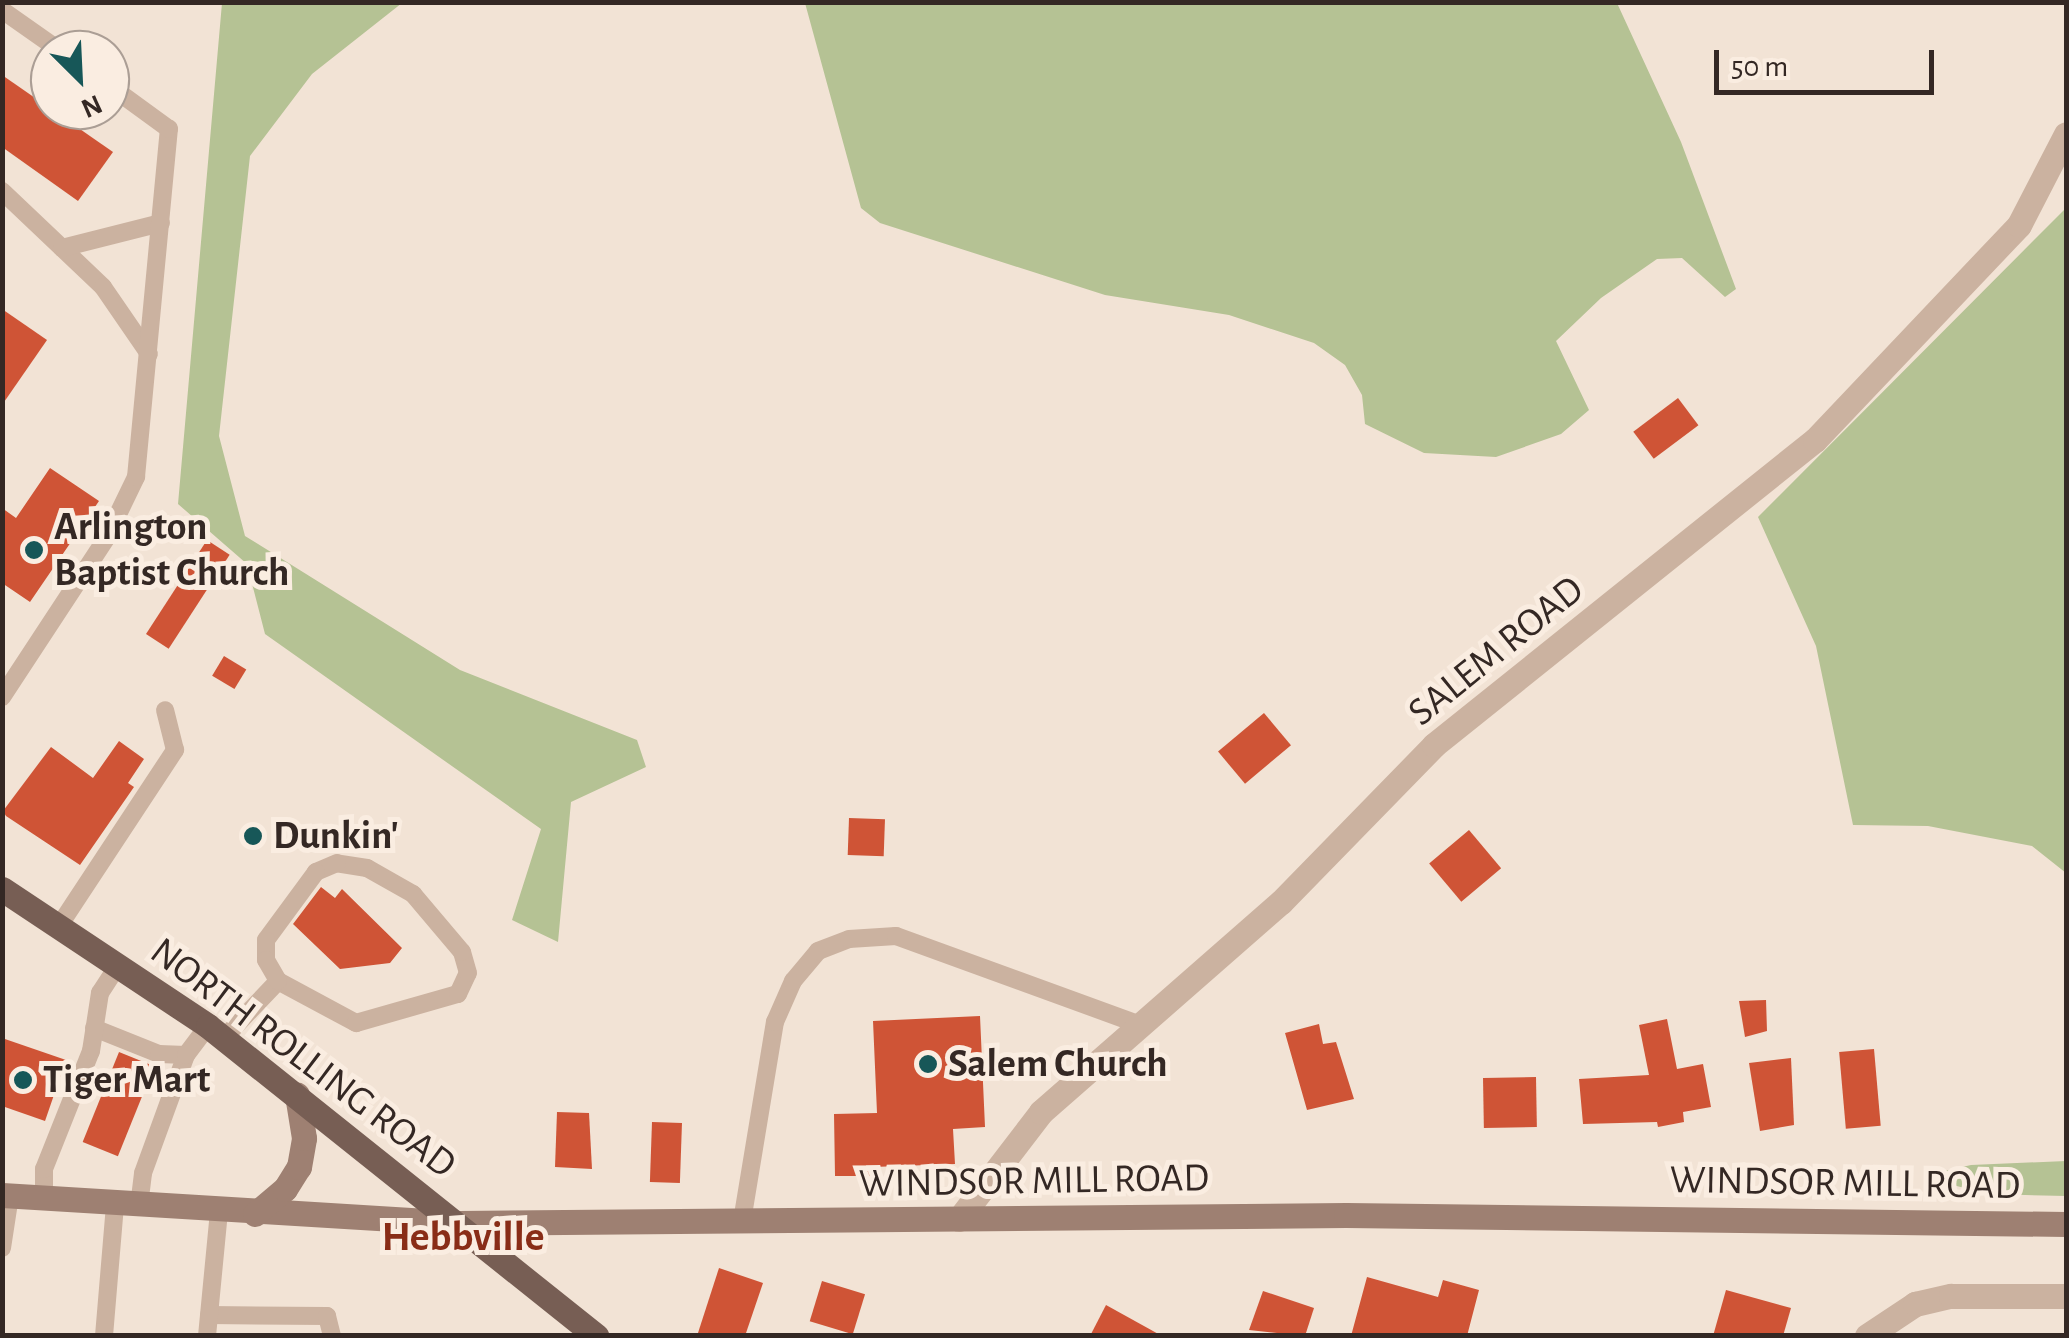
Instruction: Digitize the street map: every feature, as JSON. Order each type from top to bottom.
[{"type":"main road","name":"NORTH ROLLING ROAD","points":[[2,889],[216,1032],[459,1223],[583,1331]]},
{"type":"main road","points":[[254,1214],[285,1189],[299,1166],[304,1138],[297,1095]]},
{"type":"main road","name":"WINDSOR MILL ROAD","points":[[6,1196],[254,1214],[459,1223],[1364,1216],[2066,1224]]},
{"type":"street","name":"SALEM ROAD","points":[[959,1220],[1041,1112],[1282,902],[1447,734],[1815,440],[2020,225],[2066,134]]},
{"type":"street","points":[[1867,1336],[1915,1304],[1951,1296],[2066,1296]]},
{"type":"lane","points":[[2,10],[30,30]]},
{"type":"lane","points":[[2,698],[126,506],[136,477],[169,129],[130,101]]},
{"type":"lane","points":[[2,191],[103,288],[149,354]]},
{"type":"lane","points":[[62,248],[160,224]]},
{"type":"lane","points":[[59,926],[175,750],[164,710]]},
{"type":"lane","points":[[337,863],[368,868],[412,894],[462,952],[468,972],[458,994],[356,1022],[278,981],[266,960],[266,940],[316,872],[337,863]]},
{"type":"lane","points":[[742,1221],[775,1022],[793,980],[818,951],[850,939],[896,936],[1138,1024]]},
{"type":"lane","points":[[44,1199],[44,1169],[94,1028],[100,993],[118,965]]},
{"type":"lane","points":[[104,1336],[127,1205],[186,1055],[278,981]]},
{"type":"lane","points":[[94,1028],[159,1054],[186,1055]]},
{"type":"lane","points":[[2,1248],[6,1196]]},
{"type":"lane","points":[[206,1336],[219,1211]]},
{"type":"lane","points":[[209,1315],[326,1316],[332,1336]]},
{"type":"green space","points":[[222,3],[402,3],[312,74],[250,156],[219,436],[245,536],[460,670],[637,740],[646,767],[571,802],[558,942],[512,920],[541,829],[265,634],[247,564],[178,504]]},
{"type":"green space","points":[[805,3],[1617,3],[1681,142],[1736,289],[1725,297],[1682,258],[1657,259],[1601,298],[1556,341],[1589,410],[1561,434],[1496,457],[1424,453],[1365,424],[1362,395],[1345,365],[1314,343],[1229,315],[1105,295],[880,223],[861,208]]},
{"type":"green space","points":[[2066,208],[2066,873],[2032,846],[1928,826],[1853,825],[1816,646],[1758,517]]},
{"type":"green space","points":[[2066,1161],[2066,1196],[1988,1194],[1945,1183],[1944,1171],[1971,1165]]},
{"type":"building","points":[[2,75],[30,94],[30,130],[81,130],[113,152],[78,201],[2,147]]},
{"type":"building","name":"Arlington Baptist Church","points":[[2,309],[47,340],[2,405]]},
{"type":"building","points":[[1678,398],[1698,425],[1654,459],[1633,432]]},
{"type":"building","name":"Arlington Baptist Church","points":[[50,468],[99,501],[30,602],[2,583],[2,508],[16,518]]},
{"type":"building","points":[[207,540],[230,555],[169,649],[146,634]]},
{"type":"building","points":[[224,656],[246,669],[234,689],[212,676]]},
{"type":"building","points":[[1264,713],[1291,745],[1245,784],[1218,752]]},
{"type":"building","points":[[119,741],[144,759],[128,783],[134,787],[80,865],[6,816],[3,811],[51,747],[93,778]]},
{"type":"building","points":[[849,818],[885,819],[884,856],[848,855]]},
{"type":"building","points":[[1469,830],[1501,868],[1461,902],[1429,863]]},
{"type":"building","points":[[321,887],[335,898],[342,889],[402,948],[390,963],[340,969],[293,924]]},
{"type":"building","points":[[1766,1000],[1767,1031],[1745,1037],[1739,1001]]},
{"type":"building","name":"Salem Church","points":[[980,1016],[985,1127],[953,1129],[955,1164],[873,1167],[873,1176],[835,1176],[834,1114],[877,1113],[873,1021]]},
{"type":"building","points":[[1667,1019],[1677,1069],[1703,1064],[1711,1107],[1683,1112],[1684,1122],[1658,1127],[1657,1122],[1583,1124],[1579,1079],[1649,1075],[1639,1025]]},
{"type":"building","points":[[1319,1024],[1323,1044],[1336,1042],[1354,1099],[1307,1110],[1285,1033]]},
{"type":"building","points":[[2,1038],[66,1060],[45,1121],[2,1106]]},
{"type":"building","points":[[1874,1049],[1881,1126],[1846,1129],[1839,1052]]},
{"type":"building","points":[[119,1052],[154,1066],[118,1156],[83,1142]]},
{"type":"building","points":[[1791,1058],[1794,1125],[1760,1131],[1749,1063]]},
{"type":"building","points":[[1536,1077],[1537,1127],[1484,1128],[1483,1078]]},
{"type":"building","points":[[557,1112],[589,1113],[592,1169],[555,1167]]},
{"type":"building","points":[[652,1122],[682,1123],[680,1183],[650,1182]]},
{"type":"building","points":[[719,1268],[763,1283],[745,1336],[697,1336]]},
{"type":"building","points":[[1367,1277],[1438,1297],[1443,1280],[1479,1290],[1467,1336],[1351,1336]]},
{"type":"building","points":[[822,1281],[865,1294],[853,1334],[810,1321]]},
{"type":"building","points":[[1726,1290],[1791,1308],[1783,1336],[1713,1336]]},
{"type":"building","points":[[1263,1291],[1314,1308],[1305,1336],[1249,1330]]},
{"type":"building","points":[[1106,1305],[1162,1336],[1090,1336]]},
{"type":"place","name":"Arlington Baptist Church","points":[[34,550]]},
{"type":"place","name":"Dunkin'","points":[[253,836]]},
{"type":"place","name":"Salem Church","points":[[928,1064]]},
{"type":"place","name":"Tiger Mart","points":[[23,1080]]},
{"type":"district","name":"Hebbville","points":[[463,1237]]}]
